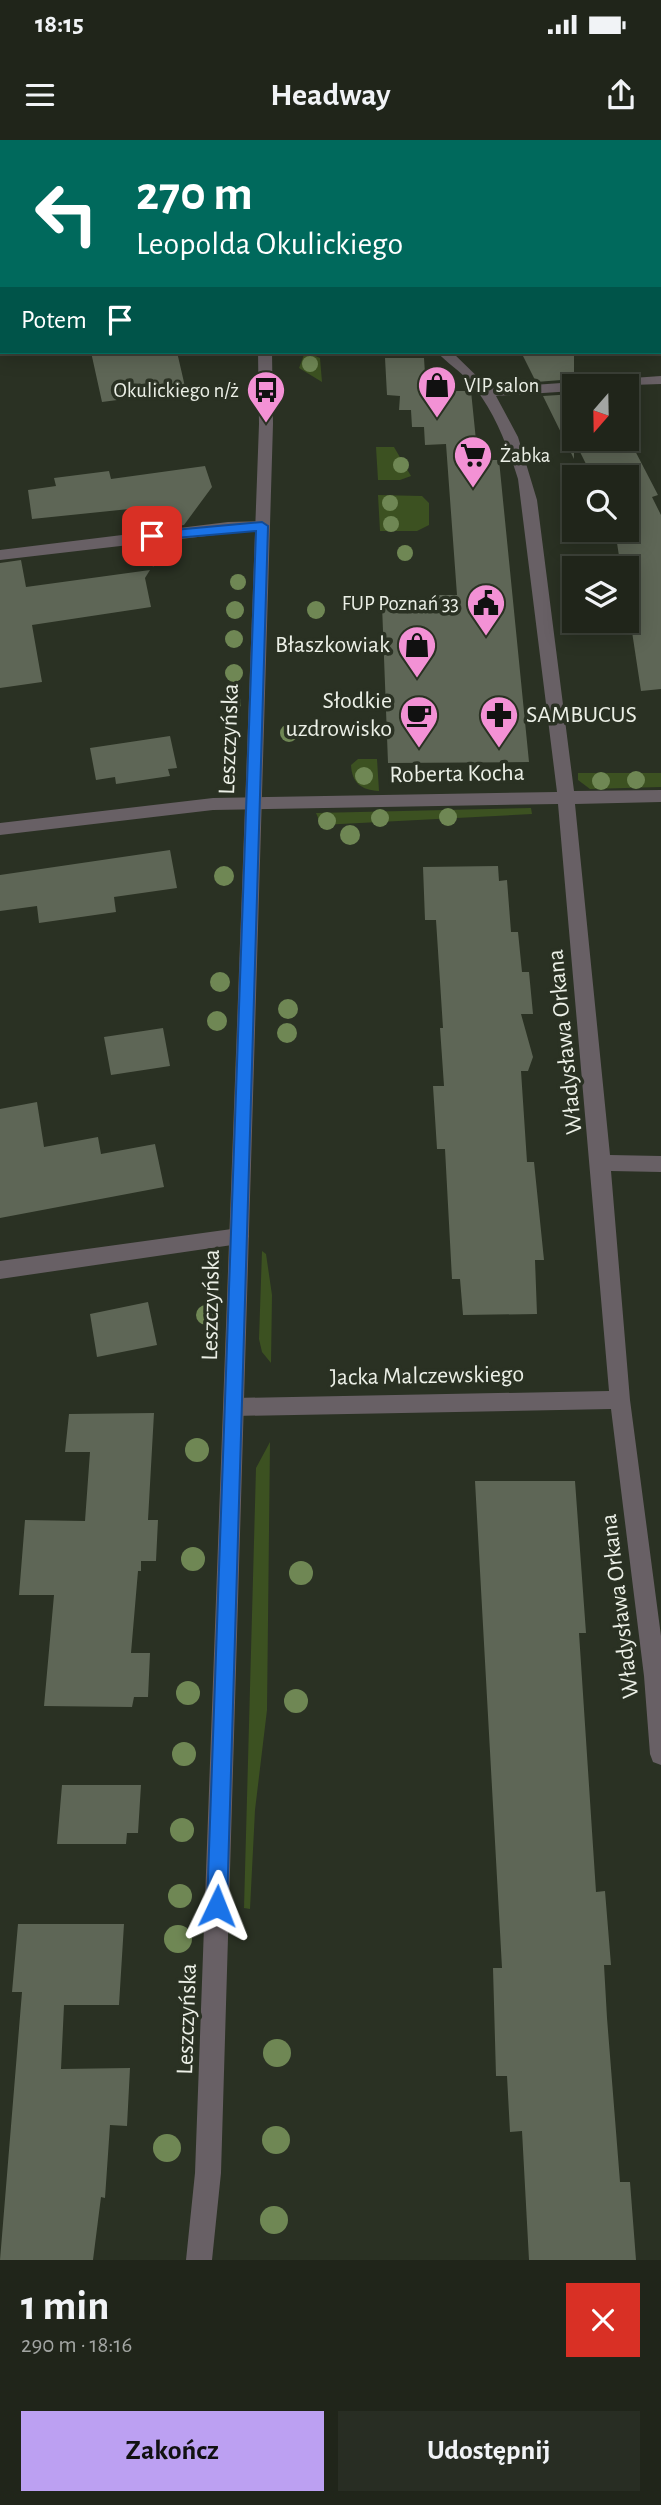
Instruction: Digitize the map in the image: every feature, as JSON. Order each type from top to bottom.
[{"type":"street","name":"Leszczyńska","points":[[200,2260],[208,2173],[262,526],[265,354]]},
{"type":"street","name":"Władysława Orkana","points":[[447,354],[459,362],[510,431],[522,460],[530,500],[566,797],[601,1163],[620,1400],[658,1676],[661,1754]]},
{"type":"street","points":[[484,393],[661,380]]},
{"type":"street","points":[[0,555],[228,527],[262,526]]},
{"type":"street","name":"Roberta Kocha","points":[[0,830],[213,804],[661,796]]},
{"type":"street","points":[[601,1163],[661,1164]]},
{"type":"street","points":[[0,1270],[239,1236]]},
{"type":"street","name":"Jacka Malczewskiego","points":[[234,1407],[620,1400]]},
{"type":"green space","points":[[304,354],[320,358],[322,382],[299,368]]},
{"type":"green space","points":[[376,447],[394,447],[411,476],[400,480],[378,480]]},
{"type":"green space","points":[[378,495],[422,496],[429,503],[429,525],[417,531],[380,531]]},
{"type":"green space","points":[[358,759],[377,759],[379,791],[362,787],[353,777],[351,765]]},
{"type":"green space","points":[[578,773],[661,773],[661,787],[590,789],[578,780]]},
{"type":"green space","points":[[531,808],[532,814],[321,825],[316,813]]},
{"type":"green space","points":[[262,1251],[266,1254],[272,1295],[271,1363],[262,1352],[259,1339]]},
{"type":"green space","points":[[270,1442],[267,1710],[255,1810],[250,1909],[244,1908],[256,1468]]},
{"type":"building","points":[[91,354],[177,354],[186,391],[102,402]]},
{"type":"building","points":[[522,354],[574,354],[574,374],[562,374],[562,380],[536,382]]},
{"type":"building","points":[[385,358],[424,358],[425,374],[436,374],[437,391],[471,391],[478,460],[499,460],[529,762],[388,763],[382,605],[439,605],[438,595],[457,595],[446,444],[425,445],[424,427],[412,427],[411,410],[399,410],[400,396],[387,395]]},
{"type":"building","points":[[562,395],[562,435],[543,396]]},
{"type":"building","points":[[580,452],[636,452],[658,495],[652,497],[661,515],[661,689],[641,691],[632,633],[639,633],[639,556],[619,556],[617,542],[639,542],[639,465],[586,465]]},
{"type":"building","points":[[205,466],[212,487],[184,525],[144,530],[139,508],[32,519],[28,490],[56,486],[54,478],[109,471],[111,479]]},
{"type":"building","points":[[171,543],[153,567],[148,545]]},
{"type":"building","points":[[21,560],[26,587],[150,570],[145,578],[151,607],[32,625],[42,682],[0,688],[0,563]]},
{"type":"building","points":[[170,736],[177,768],[168,769],[170,776],[116,784],[115,777],[96,780],[90,748]]},
{"type":"building","points":[[170,850],[177,888],[114,897],[116,912],[39,923],[37,906],[0,911],[0,875]]},
{"type":"building","points":[[498,866],[499,881],[507,880],[511,932],[518,932],[522,972],[529,972],[533,1014],[521,1014],[533,1057],[528,1071],[521,1071],[527,1162],[534,1162],[544,1260],[535,1260],[537,1314],[463,1315],[460,1279],[452,1279],[445,1149],[437,1149],[433,1086],[444,1086],[440,1028],[443,1028],[436,920],[425,920],[423,867]]},
{"type":"building","points":[[163,1028],[170,1066],[111,1075],[104,1037]]},
{"type":"building","points":[[37,1102],[44,1147],[98,1137],[101,1154],[155,1144],[164,1187],[0,1218],[0,1109]]},
{"type":"building","points":[[148,1302],[157,1345],[97,1357],[90,1314]]},
{"type":"building","points":[[154,1413],[148,1520],[158,1520],[156,1561],[141,1561],[141,1571],[138,1571],[131,1653],[150,1653],[148,1697],[134,1697],[132,1707],[44,1706],[54,1595],[19,1595],[25,1520],[85,1521],[90,1452],[65,1452],[69,1414]]},
{"type":"building","points":[[475,1481],[575,1481],[586,1633],[579,1633],[596,1892],[605,1891],[611,1965],[604,1965],[620,2182],[630,2182],[636,2260],[529,2260],[522,2131],[510,2132],[507,2076],[496,2076],[493,1968],[502,1968]]},
{"type":"building","points":[[62,1785],[141,1785],[138,1833],[127,1833],[126,1844],[57,1844]]},
{"type":"building","points":[[18,1924],[124,1924],[119,2005],[64,2005],[61,2069],[130,2068],[127,2126],[110,2125],[105,2198],[101,2197],[93,2260],[0,2260],[22,1992],[12,1992]]},
{"type":"place","name":"VIP salon","points":[[437,419]]},
{"type":"place","name":"Okulickiego n/ż","points":[[266,424]]},
{"type":"place","name":"Żabka","points":[[473,489]]},
{"type":"place","name":"FUP Poznań 33","points":[[486,637]]},
{"type":"place","name":"Błaszkowiak","points":[[417,679]]},
{"type":"place","name":"Słodkie uzdrowisko","points":[[419,749]]},
{"type":"place","name":"SAMBUCUS","points":[[499,749]]},
{"type":"route","points":[[152,536],[262,526],[217,1906]]}]
